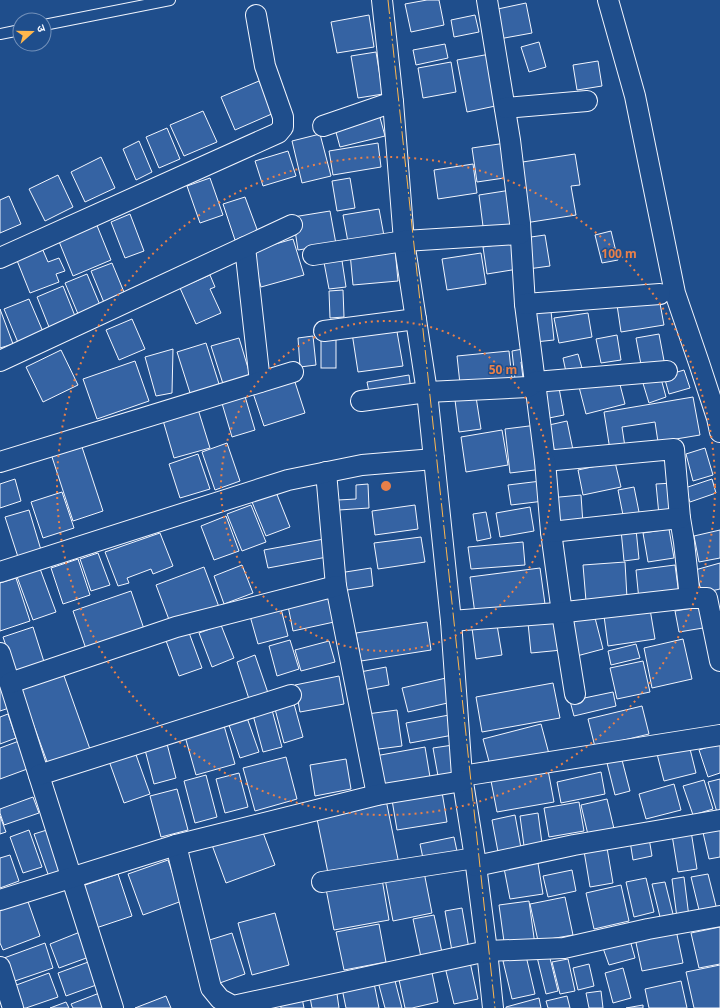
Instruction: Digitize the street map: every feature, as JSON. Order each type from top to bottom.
[{"type":"street","points":[[382,0],[393,102],[404,242],[427,392],[451,621],[462,778],[487,951],[493,1008]]},
{"type":"street","points":[[487,0],[511,148],[520,223],[525,304],[545,461],[551,532],[575,694]]},
{"type":"street","points":[[608,0],[636,96],[675,293],[719,422]]},
{"type":"street","points":[[0,258],[278,133],[283,127],[283,117],[265,66],[256,15]]},
{"type":"street","points":[[505,108],[587,101]]},
{"type":"street","points":[[323,126],[393,102]]},
{"type":"street","points":[[0,361],[292,225]]},
{"type":"street","points":[[313,256],[404,242],[520,234]]},
{"type":"street","points":[[245,247],[260,382]]},
{"type":"street","points":[[525,304],[660,294]]},
{"type":"street","points":[[324,331],[416,319]]},
{"type":"street","points":[[361,401],[427,392],[528,387],[534,382],[667,371]]},
{"type":"street","points":[[0,462],[293,372]]},
{"type":"street","points":[[545,461],[674,449],[680,518],[690,598]]},
{"type":"street","points":[[0,572],[288,480],[362,465],[434,460]]},
{"type":"street","points":[[326,472],[336,586],[377,795]]},
{"type":"street","points":[[551,532],[680,518]]},
{"type":"street","points":[[10,683],[176,627],[336,586]]},
{"type":"street","points":[[451,621],[562,613],[690,598],[707,598],[720,661]]},
{"type":"street","points":[[0,653],[113,1008]]},
{"type":"street","points":[[39,775],[291,695]]},
{"type":"street","points":[[0,900],[176,845],[377,795],[462,778],[720,735]]},
{"type":"street","points":[[322,882],[475,862],[720,820]]},
{"type":"street","points":[[176,845],[211,988],[220,999],[233,1006],[487,951],[564,948],[648,929],[720,916]]},
{"type":"street","points":[[0,967],[13,1008]]},
{"type":"lane","points":[[52,23],[170,0]]},
{"type":"lane","points":[[0,34],[12,32]]},
{"type":"building","points":[[427,0],[439,0],[444,25],[411,32],[405,4]]},
{"type":"building","points":[[526,3],[532,33],[499,39],[493,10]]},
{"type":"building","points":[[369,15],[374,47],[337,53],[331,22]]},
{"type":"building","points":[[475,15],[479,32],[454,37],[451,20]]},
{"type":"building","points":[[539,42],[546,67],[529,72],[521,47]]},
{"type":"building","points":[[445,44],[448,58],[416,65],[413,50]]},
{"type":"building","points":[[376,52],[383,94],[358,98],[351,56]]},
{"type":"building","points":[[490,54],[500,105],[467,112],[457,60]]},
{"type":"building","points":[[598,61],[602,86],[577,90],[573,65]]},
{"type":"building","points":[[451,62],[456,92],[423,98],[418,68]]},
{"type":"building","points":[[259,81],[274,113],[235,130],[221,97]]},
{"type":"building","points":[[203,111],[217,142],[184,156],[170,125]]},
{"type":"building","points":[[379,114],[385,136],[340,147],[334,125]]},
{"type":"building","points":[[167,128],[180,159],[159,168],[146,137]]},
{"type":"building","points":[[320,134],[331,176],[302,183],[292,141]]},
{"type":"building","points":[[139,141],[152,172],[136,180],[123,149]]},
{"type":"building","points":[[378,143],[381,167],[333,175],[329,151]]},
{"type":"building","points":[[506,143],[511,177],[477,182],[472,148]]},
{"type":"building","points":[[288,151],[296,176],[263,186],[255,161]]},
{"type":"building","points":[[575,154],[580,185],[571,186],[576,215],[525,223],[516,163]]},
{"type":"building","points":[[101,157],[115,188],[85,202],[71,172]]},
{"type":"building","points":[[473,164],[477,193],[438,199],[434,170]]},
{"type":"building","points":[[58,175],[73,207],[45,221],[29,189]]},
{"type":"building","points":[[210,178],[223,215],[200,223],[187,186]]},
{"type":"building","points":[[350,178],[355,208],[337,211],[332,181]]},
{"type":"building","points":[[511,190],[516,229],[484,234],[479,195]]},
{"type":"building","points":[[9,196],[21,224],[0,233],[0,200]]},
{"type":"building","points":[[245,197],[258,232],[235,240],[223,204]]},
{"type":"building","points":[[379,209],[384,236],[348,242],[343,215]]},
{"type":"building","points":[[330,211],[336,244],[298,250],[293,217]]},
{"type":"building","points":[[130,214],[144,251],[125,258],[111,222]]},
{"type":"building","points":[[96,223],[111,260],[73,276],[58,239]]},
{"type":"building","points":[[611,231],[618,260],[602,263],[595,235]]},
{"type":"building","points":[[545,235],[550,266],[528,269],[524,238]]},
{"type":"building","points":[[293,239],[304,275],[261,287],[251,251]]},
{"type":"building","points":[[514,242],[518,269],[487,274],[483,247]]},
{"type":"building","points":[[42,248],[48,262],[59,258],[65,271],[56,274],[59,282],[30,293],[16,258]]},
{"type":"building","points":[[395,249],[398,281],[353,285],[350,253]]},
{"type":"building","points":[[481,253],[486,284],[447,290],[442,259]]},
{"type":"building","points":[[341,254],[346,287],[329,289],[323,257]]},
{"type":"building","points":[[112,263],[126,297],[105,305],[91,271]]},
{"type":"building","points":[[87,274],[100,305],[78,314],[65,283]]},
{"type":"building","points":[[210,275],[215,287],[210,289],[221,313],[196,324],[180,288]]},
{"type":"building","points":[[63,286],[77,321],[51,332],[37,297]]},
{"type":"building","points":[[343,290],[344,317],[330,318],[329,291]]},
{"type":"building","points":[[659,298],[664,325],[621,332],[617,305]]},
{"type":"building","points":[[29,299],[44,334],[19,345],[4,309]]},
{"type":"building","points":[[0,309],[13,344],[0,348]]},
{"type":"building","points":[[551,311],[554,340],[535,342],[531,313]]},
{"type":"building","points":[[588,313],[592,337],[559,343],[554,318]]},
{"type":"building","points":[[132,319],[145,349],[119,360],[106,330]]},
{"type":"building","points":[[396,326],[403,366],[358,372],[352,333]]},
{"type":"building","points":[[321,333],[336,333],[336,368],[321,368]]},
{"type":"building","points":[[659,334],[665,366],[642,370],[636,338]]},
{"type":"building","points":[[617,335],[621,360],[601,363],[596,339]]},
{"type":"building","points":[[313,336],[316,365],[300,367],[298,338]]},
{"type":"building","points":[[239,338],[251,378],[224,387],[211,346]]},
{"type":"building","points":[[206,343],[220,387],[191,396],[177,352]]},
{"type":"building","points":[[528,348],[530,361],[521,362],[523,378],[515,379],[512,351]]},
{"type":"building","points":[[173,349],[172,393],[156,396],[145,357]]},
{"type":"building","points":[[61,350],[78,385],[43,402],[26,367]]},
{"type":"building","points":[[509,351],[512,379],[460,384],[457,356]]},
{"type":"building","points":[[578,354],[582,368],[566,372],[563,358]]},
{"type":"building","points":[[135,361],[149,401],[97,419],[83,379]]},
{"type":"building","points":[[684,370],[690,388],[669,394],[664,376]]},
{"type":"building","points":[[409,375],[411,390],[370,397],[367,382]]},
{"type":"building","points":[[660,375],[666,397],[649,403],[642,380]]},
{"type":"building","points":[[293,376],[305,413],[264,426],[252,390]]},
{"type":"building","points":[[618,377],[625,404],[586,414],[579,387]]},
{"type":"building","points":[[559,388],[564,415],[544,419],[538,392]]},
{"type":"building","points":[[244,393],[255,430],[232,437],[221,400]]},
{"type":"building","points":[[476,397],[481,429],[459,432],[455,400]]},
{"type":"building","points":[[693,397],[700,435],[658,442],[655,422],[622,427],[625,447],[610,450],[604,412]]},
{"type":"building","points":[[197,406],[210,448],[174,458],[162,417]]},
{"type":"building","points":[[567,421],[573,450],[555,454],[549,425]]},
{"type":"building","points":[[537,425],[543,469],[510,473],[505,429]]},
{"type":"building","points":[[502,430],[508,465],[466,472],[461,437]]},
{"type":"building","points":[[227,443],[240,481],[215,490],[202,452]]},
{"type":"building","points":[[81,444],[103,511],[73,521],[51,454]]},
{"type":"building","points":[[705,448],[713,475],[693,481],[686,454]]},
{"type":"building","points":[[198,454],[210,489],[180,498],[169,464]]},
{"type":"building","points":[[615,462],[621,487],[583,495],[578,470]]},
{"type":"building","points":[[15,479],[21,501],[0,508],[0,484]]},
{"type":"building","points":[[712,479],[716,493],[690,502],[685,488]]},
{"type":"building","points":[[541,481],[544,501],[511,505],[508,485]]},
{"type":"building","points":[[673,483],[676,513],[659,515],[656,484]]},
{"type":"building","points":[[368,484],[369,508],[339,510],[338,500],[356,499],[356,485]]},
{"type":"building","points":[[634,487],[640,517],[624,520],[618,490]]},
{"type":"building","points":[[62,492],[74,528],[43,538],[31,502]]},
{"type":"building","points":[[276,492],[290,527],[266,536],[252,502]]},
{"type":"building","points":[[581,495],[583,524],[552,526],[549,498]]},
{"type":"building","points":[[251,505],[266,542],[242,551],[227,514]]},
{"type":"building","points":[[415,505],[418,529],[375,535],[372,511]]},
{"type":"building","points":[[530,507],[534,531],[500,537],[496,513]]},
{"type":"building","points":[[29,510],[41,550],[18,557],[5,517]]},
{"type":"building","points":[[486,512],[491,538],[477,541],[473,514]]},
{"type":"building","points":[[226,516],[239,551],[214,560],[201,526]]},
{"type":"building","points":[[636,529],[639,559],[624,561],[621,530]]},
{"type":"building","points":[[669,529],[674,558],[648,562],[643,533]]},
{"type":"building","points":[[720,530],[720,558],[699,562],[694,536]]},
{"type":"building","points":[[160,533],[173,566],[153,574],[151,569],[127,578],[129,583],[118,586],[105,552]]},
{"type":"building","points":[[421,537],[425,562],[378,569],[374,543]]},
{"type":"building","points":[[324,539],[327,557],[268,568],[264,550]]},
{"type":"building","points":[[523,542],[525,565],[471,569],[468,547]]},
{"type":"building","points":[[98,553],[110,585],[91,591],[80,559]]},
{"type":"building","points":[[78,559],[90,595],[63,604],[51,568]]},
{"type":"building","points":[[625,562],[627,598],[586,601],[583,565]]},
{"type":"building","points":[[720,563],[720,589],[702,593],[695,570]]},
{"type":"building","points":[[242,565],[253,593],[224,604],[214,576]]},
{"type":"building","points":[[675,565],[679,595],[639,600],[636,570]]},
{"type":"building","points":[[39,566],[56,612],[33,620],[16,574]]},
{"type":"building","points":[[204,567],[219,607],[171,625],[156,585]]},
{"type":"building","points":[[371,568],[373,586],[341,591],[339,573]]},
{"type":"building","points":[[540,568],[545,604],[475,614],[470,577]]},
{"type":"building","points":[[16,578],[30,621],[0,631],[0,583]]},
{"type":"building","points":[[131,591],[144,629],[86,649],[73,611]]},
{"type":"building","points":[[328,598],[334,622],[293,631],[288,606]]},
{"type":"building","points":[[279,601],[288,636],[258,644],[248,609]]},
{"type":"building","points":[[705,606],[709,627],[679,632],[675,611]]},
{"type":"building","points":[[650,609],[655,639],[608,646],[604,616]]},
{"type":"building","points":[[594,614],[603,649],[573,657],[564,621]]},
{"type":"building","points":[[559,620],[562,650],[531,653],[528,623]]},
{"type":"building","points":[[427,622],[431,650],[361,661],[356,633]]},
{"type":"building","points":[[221,625],[234,658],[212,667],[199,633]]},
{"type":"building","points":[[497,625],[502,655],[476,659],[472,628]]},
{"type":"building","points":[[33,627],[45,665],[16,675],[3,637]]},
{"type":"building","points":[[188,630],[202,668],[179,676],[165,638]]},
{"type":"building","points":[[683,639],[692,679],[652,688],[644,648]]},
{"type":"building","points":[[290,640],[299,669],[277,676],[269,646]]},
{"type":"building","points":[[329,641],[335,662],[301,671],[295,650]]},
{"type":"building","points":[[636,644],[640,658],[611,665],[608,651]]},
{"type":"building","points":[[255,655],[268,693],[249,699],[237,662]]},
{"type":"building","points":[[643,661],[650,692],[617,699],[610,668]]},
{"type":"building","points":[[386,667],[389,685],[358,691],[355,673]]},
{"type":"building","points":[[63,673],[91,752],[49,767],[20,688]]},
{"type":"building","points":[[339,676],[344,704],[300,712],[295,685]]},
{"type":"building","points":[[446,678],[452,702],[408,712],[402,688]]},
{"type":"building","points":[[553,683],[560,718],[482,732],[476,697]]},
{"type":"building","points":[[0,685],[9,708],[0,711]]},
{"type":"building","points":[[613,692],[616,706],[574,716],[570,701]]},
{"type":"building","points":[[294,704],[303,737],[284,743],[275,709]]},
{"type":"building","points":[[642,706],[649,734],[595,747],[588,719]]},
{"type":"building","points":[[272,710],[282,747],[263,752],[253,715]]},
{"type":"building","points":[[397,710],[402,746],[371,750],[367,714]]},
{"type":"building","points":[[245,712],[259,752],[240,758],[227,719]]},
{"type":"building","points":[[8,714],[16,738],[0,744],[0,717]]},
{"type":"building","points":[[449,715],[453,735],[410,743],[406,723]]},
{"type":"building","points":[[223,722],[235,764],[196,775],[184,733]]},
{"type":"building","points":[[541,724],[549,754],[491,769],[483,739]]},
{"type":"building","points":[[166,740],[176,778],[154,784],[144,746]]},
{"type":"building","points":[[19,741],[30,768],[0,779],[0,748]]},
{"type":"building","points":[[688,741],[696,773],[664,781],[656,750]]},
{"type":"building","points":[[720,743],[720,773],[708,777],[699,750]]},
{"type":"building","points":[[453,745],[458,773],[438,776],[433,748]]},
{"type":"building","points":[[425,747],[430,777],[380,786],[375,756]]},
{"type":"building","points":[[135,752],[150,794],[124,803],[109,761]]},
{"type":"building","points":[[286,757],[297,799],[255,811],[243,768]]},
{"type":"building","points":[[346,759],[351,789],[315,796],[310,765]]},
{"type":"building","points":[[622,760],[630,791],[615,795],[607,763]]},
{"type":"building","points":[[548,770],[554,802],[497,812],[491,781]]},
{"type":"building","points":[[601,772],[605,794],[561,803],[557,782]]},
{"type":"building","points":[[239,773],[248,807],[225,813],[216,779]]},
{"type":"building","points":[[206,775],[217,817],[195,823],[184,781]]},
{"type":"building","points":[[720,779],[720,819],[719,819],[708,782]]},
{"type":"building","points":[[704,780],[713,809],[693,815],[683,786]]},
{"type":"building","points":[[674,784],[681,810],[646,819],[639,794]]},
{"type":"building","points":[[177,789],[188,830],[161,837],[150,796]]},
{"type":"building","points":[[442,792],[447,822],[397,830],[392,800]]},
{"type":"building","points":[[33,797],[39,813],[4,825],[0,809]]},
{"type":"building","points":[[607,799],[615,833],[589,839],[581,805]]},
{"type":"building","points":[[386,800],[399,864],[329,878],[316,814]]},
{"type":"building","points":[[579,802],[584,831],[549,837],[544,808]]},
{"type":"building","points":[[538,813],[542,843],[524,846],[520,816]]},
{"type":"building","points":[[515,815],[521,848],[498,852],[492,820]]},
{"type":"building","points":[[0,816],[6,832],[0,834]]},
{"type":"building","points":[[720,826],[720,857],[709,859],[702,828]]},
{"type":"building","points":[[261,827],[275,865],[226,883],[212,845]]},
{"type":"building","points":[[50,829],[65,872],[49,877],[34,834]]},
{"type":"building","points":[[29,830],[42,867],[23,873],[10,837]]},
{"type":"building","points":[[691,831],[697,869],[678,872],[672,835]]},
{"type":"building","points":[[454,837],[458,856],[424,863],[420,844]]},
{"type":"building","points":[[649,838],[652,856],[633,860],[630,841]]},
{"type":"building","points":[[606,842],[613,883],[590,887],[583,845]]},
{"type":"building","points":[[10,855],[19,881],[0,888],[0,858]]},
{"type":"building","points":[[537,857],[543,894],[510,899],[503,863]]},
{"type":"building","points":[[168,860],[182,901],[143,915],[128,874]]},
{"type":"building","points":[[572,870],[576,891],[548,897],[543,876]]},
{"type":"building","points":[[424,872],[432,913],[393,921],[385,879]]},
{"type":"building","points":[[118,874],[132,916],[93,929],[79,887]]},
{"type":"building","points":[[708,874],[717,910],[700,914],[691,877]]},
{"type":"building","points":[[684,877],[689,917],[677,918],[672,879]]},
{"type":"building","points":[[646,878],[654,912],[634,917],[626,882]]},
{"type":"building","points":[[382,879],[389,920],[334,930],[326,889]]},
{"type":"building","points":[[665,882],[674,918],[661,921],[652,884]]},
{"type":"building","points":[[621,885],[629,921],[594,929],[586,893]]},
{"type":"building","points":[[26,896],[40,936],[3,950],[0,943],[0,906]]},
{"type":"building","points":[[565,897],[573,935],[538,941],[530,904]]},
{"type":"building","points":[[529,901],[535,945],[505,949],[499,905]]},
{"type":"building","points":[[462,908],[469,949],[452,951],[445,911]]},
{"type":"building","points":[[275,913],[289,965],[252,975],[238,923]]},
{"type":"building","points":[[434,915],[443,957],[422,962],[413,919]]},
{"type":"building","points":[[379,924],[386,962],[344,970],[336,932]]},
{"type":"building","points":[[720,927],[720,964],[699,968],[691,933]]},
{"type":"building","points":[[676,930],[683,963],[642,971],[635,938]]},
{"type":"building","points":[[80,932],[89,957],[59,968],[50,944]]},
{"type":"building","points":[[232,933],[245,974],[217,984],[203,942]]},
{"type":"building","points":[[630,940],[635,958],[609,965],[603,948]]},
{"type":"building","points":[[45,943],[53,968],[12,982],[4,958]]},
{"type":"building","points":[[549,954],[558,991],[546,994],[537,957]]},
{"type":"building","points":[[526,956],[535,994],[512,999],[503,961]]},
{"type":"building","points":[[568,959],[575,991],[560,994],[552,962]]},
{"type":"building","points":[[91,961],[99,984],[66,996],[58,973]]},
{"type":"building","points":[[470,962],[478,999],[454,1004],[445,967]]},
{"type":"building","points":[[589,964],[594,986],[578,990],[573,968]]},
{"type":"building","points":[[720,965],[720,1008],[694,1008],[686,972]]},
{"type":"building","points":[[431,968],[438,1002],[412,1008],[405,1008],[398,975]]},
{"type":"building","points":[[623,968],[631,998],[613,1003],[605,973]]},
{"type":"building","points":[[49,973],[58,997],[26,1008],[18,1008],[11,987]]},
{"type":"building","points":[[393,973],[402,1008],[385,1008],[377,978]]},
{"type":"building","points":[[373,978],[379,1008],[346,1008],[341,984]]},
{"type":"building","points":[[681,981],[687,1008],[649,1008],[645,989]]},
{"type":"building","points":[[336,987],[339,1008],[312,1008],[309,992]]},
{"type":"building","points":[[601,991],[603,1008],[589,1008],[586,993]]},
{"type":"building","points":[[102,992],[108,1008],[73,1008],[71,1004]]},
{"type":"building","points":[[301,993],[304,1008],[281,1008],[279,997]]},
{"type":"building","points":[[166,996],[171,1008],[135,1008]]},
{"type":"building","points":[[567,996],[570,1008],[548,1008],[546,1001]]},
{"type":"building","points":[[539,998],[541,1008],[506,1008],[506,1007]]},
{"type":"building","points":[[66,1002],[69,1008],[50,1008]]},
{"type":"building","points":[[643,1005],[643,1008],[626,1008]]},
{"type":"power","points":[[388,0],[495,1008]]}]
